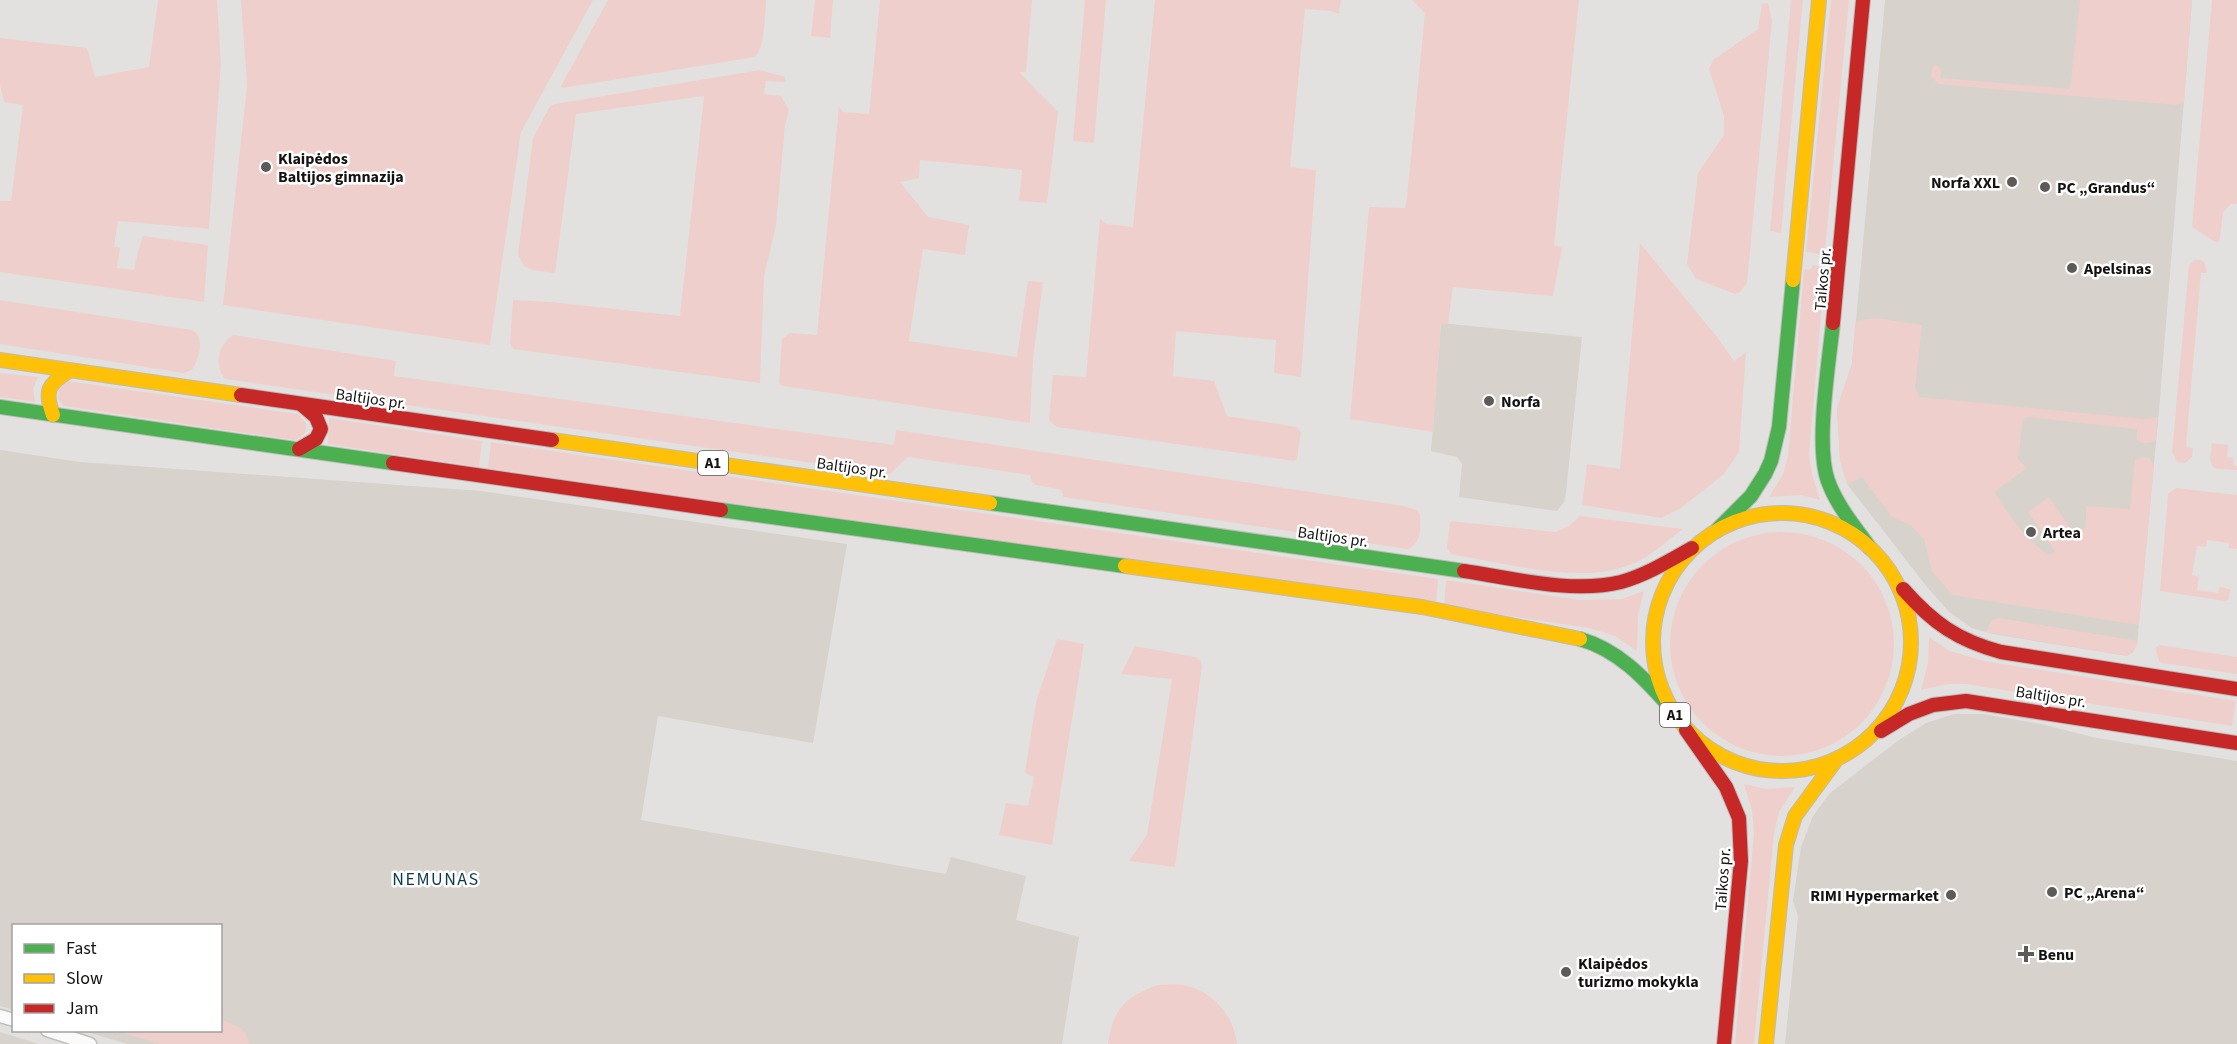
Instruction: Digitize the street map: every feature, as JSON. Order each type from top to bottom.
[{"type":"main road","name":"Taikos pr.","points":[[1716,531],[1752,497],[1765,477],[1775,450],[1819,0]]},
{"type":"main road","name":"Taikos pr.","points":[[1863,0],[1823,433],[1823,454],[1831,486],[1841,506],[1870,548]]},
{"type":"main road","name":"Baltijos pr.","points":[[0,360],[1568,586],[1613,585],[1638,578],[1692,548]]},
{"type":"main road","points":[[53,415],[46,392],[52,381],[69,371]]},
{"type":"main road","points":[[299,449],[314,443],[321,433],[321,425],[317,417],[302,405]]},
{"type":"main road","name":"A1","points":[[0,407],[689,506],[1422,607],[1582,639],[1603,646],[1622,658],[1668,705],[1686,730],[1711,751],[1740,765],[1772,772],[1805,770],[1836,760],[1867,740],[1898,700],[1911,652],[1910,627],[1904,603],[1894,580],[1870,548],[1840,527],[1805,515],[1768,514],[1750,517],[1716,531],[1692,548],[1674,570],[1662,592],[1656,614],[1653,640],[1655,673],[1668,705]]},
{"type":"main road","points":[[1894,580],[1925,615],[1950,634],[1974,646],[2237,689]]},
{"type":"main road","name":"Baltijos pr.","points":[[1867,740],[1909,714],[1933,705],[1966,701],[2237,743]]},
{"type":"main road","name":"Taikos pr.","points":[[1686,730],[1726,787],[1739,818],[1741,861],[1724,1044]]},
{"type":"main road","name":"A1","points":[[1766,1044],[1786,844],[1795,816],[1836,760]]},
{"type":"street","points":[[53,1032],[90,1044]]},
{"type":"shaded area","points":[[158,0],[217,0],[221,63],[209,229],[118,221],[114,246],[120,248],[117,268],[134,270],[143,236],[208,245],[204,302],[0,272],[0,201],[11,201],[23,105],[4,102],[0,85],[0,38],[87,48],[95,77],[149,67]]},
{"type":"shaded area","points":[[241,0],[593,0],[521,132],[490,345],[223,305],[247,86]]},
{"type":"shaded area","points":[[608,0],[766,0],[761,46],[755,57],[563,88],[561,86]]},
{"type":"shaded area","points":[[815,0],[833,0],[830,38],[811,36]]},
{"type":"shaded area","points":[[880,0],[1032,0],[1026,72],[1019,72],[1058,112],[1047,203],[1019,201],[1022,170],[920,160],[919,178],[900,182],[928,217],[969,225],[965,255],[923,249],[909,341],[1017,357],[1028,281],[1043,282],[1033,359],[1030,423],[783,386],[779,383],[782,339],[790,333],[817,335],[839,106],[843,112],[869,114]]},
{"type":"shaded area","points":[[1085,0],[1106,0],[1094,143],[1073,141]]},
{"type":"shaded area","points":[[1155,0],[1341,0],[1339,14],[1331,11],[1305,9],[1290,167],[1316,170],[1301,377],[1274,373],[1276,340],[1176,331],[1173,376],[1214,381],[1227,416],[1297,427],[1301,432],[1297,459],[1294,461],[1057,427],[1049,421],[1053,375],[1086,377],[1100,219],[1107,224],[1133,227]]},
{"type":"shaded area","points":[[1412,0],[1579,0],[1554,245],[1562,248],[1553,296],[1453,287],[1448,324],[1441,324],[1433,432],[1350,419],[1369,207],[1405,208],[1407,197],[1425,13]]},
{"type":"shaded area","points":[[1791,0],[1803,0],[1781,233],[1770,231]]},
{"type":"shaded area","points":[[1831,0],[1849,0],[1825,250],[1820,254],[1806,252]]},
{"type":"shaded area","points":[[1885,0],[2192,0],[2159,411],[2137,644],[2133,652],[2127,656],[1993,634],[1972,628],[1949,612],[1927,587],[1847,484],[1840,460],[1837,409],[1852,364]]},
{"type":"shaded area","points":[[2080,0],[2192,0],[2184,103],[2176,105],[1938,84],[1931,76],[1934,65],[1938,66],[1941,71],[1940,78],[2070,89]]},
{"type":"shaded area","points":[[2212,0],[2237,0],[2237,204],[2231,204],[2223,212],[2220,239],[2217,243],[2192,227]]},
{"type":"shaded area","points":[[1768,3],[1772,21],[1747,283],[1740,292],[1735,294],[1696,279],[1687,264],[1698,173],[1724,135],[1724,116],[1709,69],[1713,60],[1758,29],[1762,4]]},
{"type":"shaded area","points":[[760,70],[785,77],[786,82],[766,81],[764,94],[781,96],[789,110],[785,125],[776,225],[764,277],[760,383],[513,349],[510,343],[513,300],[680,316],[704,96],[576,114],[555,273],[532,270],[524,266],[518,254],[533,138],[550,106]]},
{"type":"shaded area","points":[[1640,243],[1734,361],[1746,352],[1739,452],[1724,474],[1681,508],[1661,518],[1582,505],[1587,464],[1620,469]]},
{"type":"shaded area","points":[[2194,260],[2201,260],[2205,263],[2207,273],[2201,273],[2186,446],[2193,449],[2192,457],[2185,463],[2177,462],[2172,452],[2189,265]]},
{"type":"shaded area","points":[[1813,265],[1825,268],[1809,454],[1820,500],[1801,495],[1769,497],[1783,474],[1788,456],[1804,269],[1810,270]]},
{"type":"shaded area","points":[[0,300],[192,330],[199,338],[199,354],[192,370],[184,373],[0,344]]},
{"type":"shaded area","points":[[1875,318],[1922,325],[1915,388],[1919,397],[2143,419],[2158,417],[2156,440],[2146,443],[2137,439],[2137,429],[2027,417],[2023,419],[2018,459],[2027,468],[1994,492],[2025,535],[2049,555],[2055,551],[2028,512],[2049,497],[2074,533],[2086,527],[2086,506],[2130,509],[2135,460],[2145,457],[2150,459],[2154,466],[2139,625],[1952,595],[1932,571],[1924,539],[1910,525],[1891,516],[1862,477],[1847,484],[1840,460],[1837,409],[1852,364],[1855,324],[1861,320]]},
{"type":"shaded area","points":[[1441,323],[1582,337],[1566,493],[1564,502],[1557,511],[1459,497],[1462,464],[1457,457],[1431,451]]},
{"type":"shaded area","points":[[234,335],[396,361],[394,376],[894,445],[896,430],[1404,506],[1417,510],[1420,514],[1420,534],[1413,546],[1408,549],[1063,497],[1062,490],[1036,485],[1032,482],[1030,475],[908,457],[890,474],[225,379],[219,367],[219,354],[221,348]]},
{"type":"shaded area","points":[[0,373],[38,377],[33,388],[35,402],[0,397]]},
{"type":"shaded area","points":[[68,381],[298,414],[306,423],[306,430],[302,436],[294,440],[64,406],[58,399],[59,389]]},
{"type":"shaded area","points":[[329,418],[482,441],[479,467],[328,444]]},
{"type":"shaded area","points":[[491,442],[1438,579],[1436,605],[488,468]]},
{"type":"shaded area","points":[[2212,443],[2228,445],[2227,457],[2234,458],[2233,465],[2237,466],[2237,470],[2216,469],[2212,466],[2210,458]]},
{"type":"shaded area","points":[[0,450],[80,462],[481,491],[847,544],[813,743],[658,716],[641,820],[946,874],[951,857],[1026,876],[1016,920],[1079,937],[1062,1044],[128,1044],[86,1032],[222,1032],[222,924],[12,924],[12,1010],[0,1006]]},
{"type":"shaded area","points":[[2176,488],[2237,495],[2237,549],[2229,548],[2229,543],[2207,540],[2206,547],[2197,546],[2192,575],[2199,577],[2197,590],[2218,593],[2219,587],[2230,589],[2229,599],[2225,601],[2160,591],[2168,494]]},
{"type":"shaded area","points":[[1580,516],[1683,529],[1646,557],[1625,567],[1603,572],[1554,572],[1530,569],[1451,554],[1447,548],[1450,521],[1556,532],[1569,526]]},
{"type":"shaded area","points":[[1782,532],[1804,534],[1835,545],[1861,565],[1881,591],[1892,622],[1894,644],[1892,666],[1881,697],[1861,723],[1835,743],[1804,754],[1782,756],[1760,754],[1729,743],[1703,723],[1683,697],[1672,666],[1670,644],[1672,622],[1683,591],[1703,565],[1729,545],[1760,534]]},
{"type":"shaded area","points":[[1446,580],[1580,600],[1622,599],[1644,591],[1638,615],[1637,651],[1615,636],[1589,628],[1444,606]]},
{"type":"shaded area","points":[[1999,618],[2138,641],[2127,656],[1986,632],[1992,620]]},
{"type":"shaded area","points":[[1929,637],[1950,651],[1984,661],[2236,701],[2232,726],[1965,684],[1948,684],[1921,690],[1928,663]]},
{"type":"shaded area","points":[[1057,639],[1084,644],[1052,845],[999,835],[1006,803],[1028,806],[1034,777],[1025,773],[1036,702]]},
{"type":"shaded area","points":[[2160,645],[2237,657],[2237,674],[2162,663],[2159,661],[2155,648]]},
{"type":"shaded area","points":[[1135,646],[1195,657],[1200,660],[1202,666],[1175,867],[1129,861],[1147,835],[1172,679],[1121,674]]},
{"type":"shaded area","points":[[1954,714],[1983,714],[2041,724],[2097,738],[2237,761],[2237,1044],[1785,1044],[1798,916],[1793,901],[1801,847],[1813,816],[1830,793],[1899,740],[1926,723]]},
{"type":"shaded area","points":[[1744,784],[1766,789],[1795,787],[1779,812],[1774,833],[1754,1044],[1735,1044],[1754,834],[1752,810]]},
{"type":"shaded area","points":[[1158,985],[1182,985],[1203,992],[1212,998],[1220,1005],[1231,1023],[1237,1044],[1108,1044],[1113,1022],[1122,1006],[1137,994]]},
{"type":"shaded area","points":[[222,1020],[243,1030],[249,1044],[160,1044],[126,1034],[126,1032],[222,1032]]},
{"type":"shaded area","points":[[0,1032],[39,1044],[0,1044]]},
{"type":"traffic: fast","points":[[1716,531],[1751,496],[1771,461],[1779,427],[1793,280]]},
{"type":"traffic: fast","points":[[1833,323],[1824,404],[1824,466],[1836,499],[1870,548]]},
{"type":"traffic: fast","points":[[0,407],[393,463]]},
{"type":"traffic: fast","points":[[990,503],[1464,571]]},
{"type":"traffic: fast","points":[[721,510],[1125,566]]},
{"type":"traffic: fast","points":[[1580,639],[1618,657],[1649,684],[1668,705]]},
{"type":"traffic: slow","points":[[1793,280],[1819,0]]},
{"type":"traffic: slow","points":[[0,360],[241,395]]},
{"type":"traffic: slow","points":[[53,415],[49,400],[50,389],[56,380],[69,371]]},
{"type":"traffic: slow","points":[[552,440],[990,503]]},
{"type":"traffic: slow","points":[[1782,513],[1807,516],[1843,528],[1864,542],[1882,560],[1901,593],[1908,617],[1911,642],[1908,667],[1896,703],[1882,724],[1864,742],[1831,761],[1807,768],[1782,771],[1757,768],[1721,756],[1700,742],[1682,724],[1663,691],[1656,667],[1653,642],[1656,617],[1668,581],[1682,560],[1700,542],[1733,523],[1757,516],[1782,513]]},
{"type":"traffic: slow","points":[[1125,566],[1422,607],[1580,639]]},
{"type":"traffic: slow","points":[[1766,1044],[1786,845],[1795,816],[1836,760]]},
{"type":"traffic: jam","points":[[1833,323],[1863,0]]},
{"type":"traffic: jam","points":[[241,395],[552,440]]},
{"type":"traffic: jam","points":[[299,449],[316,439],[321,429],[316,417],[302,405]]},
{"type":"traffic: jam","points":[[393,463],[721,510]]},
{"type":"traffic: jam","points":[[1464,571],[1542,584],[1602,585],[1639,576],[1692,548]]},
{"type":"traffic: jam","points":[[1903,589],[1925,612],[1947,629],[1971,642],[2001,652],[2237,689]]},
{"type":"traffic: jam","points":[[1881,731],[1909,714],[1933,705],[1966,701],[2237,743]]},
{"type":"traffic: jam","points":[[1686,730],[1726,787],[1739,818],[1741,861],[1724,1044]]},
{"type":"place","name":"Klaipėdos Baltijos gimnazija","points":[[266,167]]},
{"type":"place","name":"Norfa XXL","points":[[2012,182]]},
{"type":"place","name":"PC „Grandus“","points":[[2045,187]]},
{"type":"place","name":"Apelsinas","points":[[2072,268]]},
{"type":"place","name":"Norfa","points":[[1489,401]]},
{"type":"place","name":"Artea","points":[[2031,532]]},
{"type":"place","name":"PC „Arena“","points":[[2052,892]]},
{"type":"place","name":"RIMI Hypermarket","points":[[1951,895]]},
{"type":"place","name":"Benu","points":[[2026,954]]},
{"type":"place","name":"Klaipėdos turizmo mokykla","points":[[1566,972]]},
{"type":"district","name":"NEMUNAS","points":[[436,879]]}]
